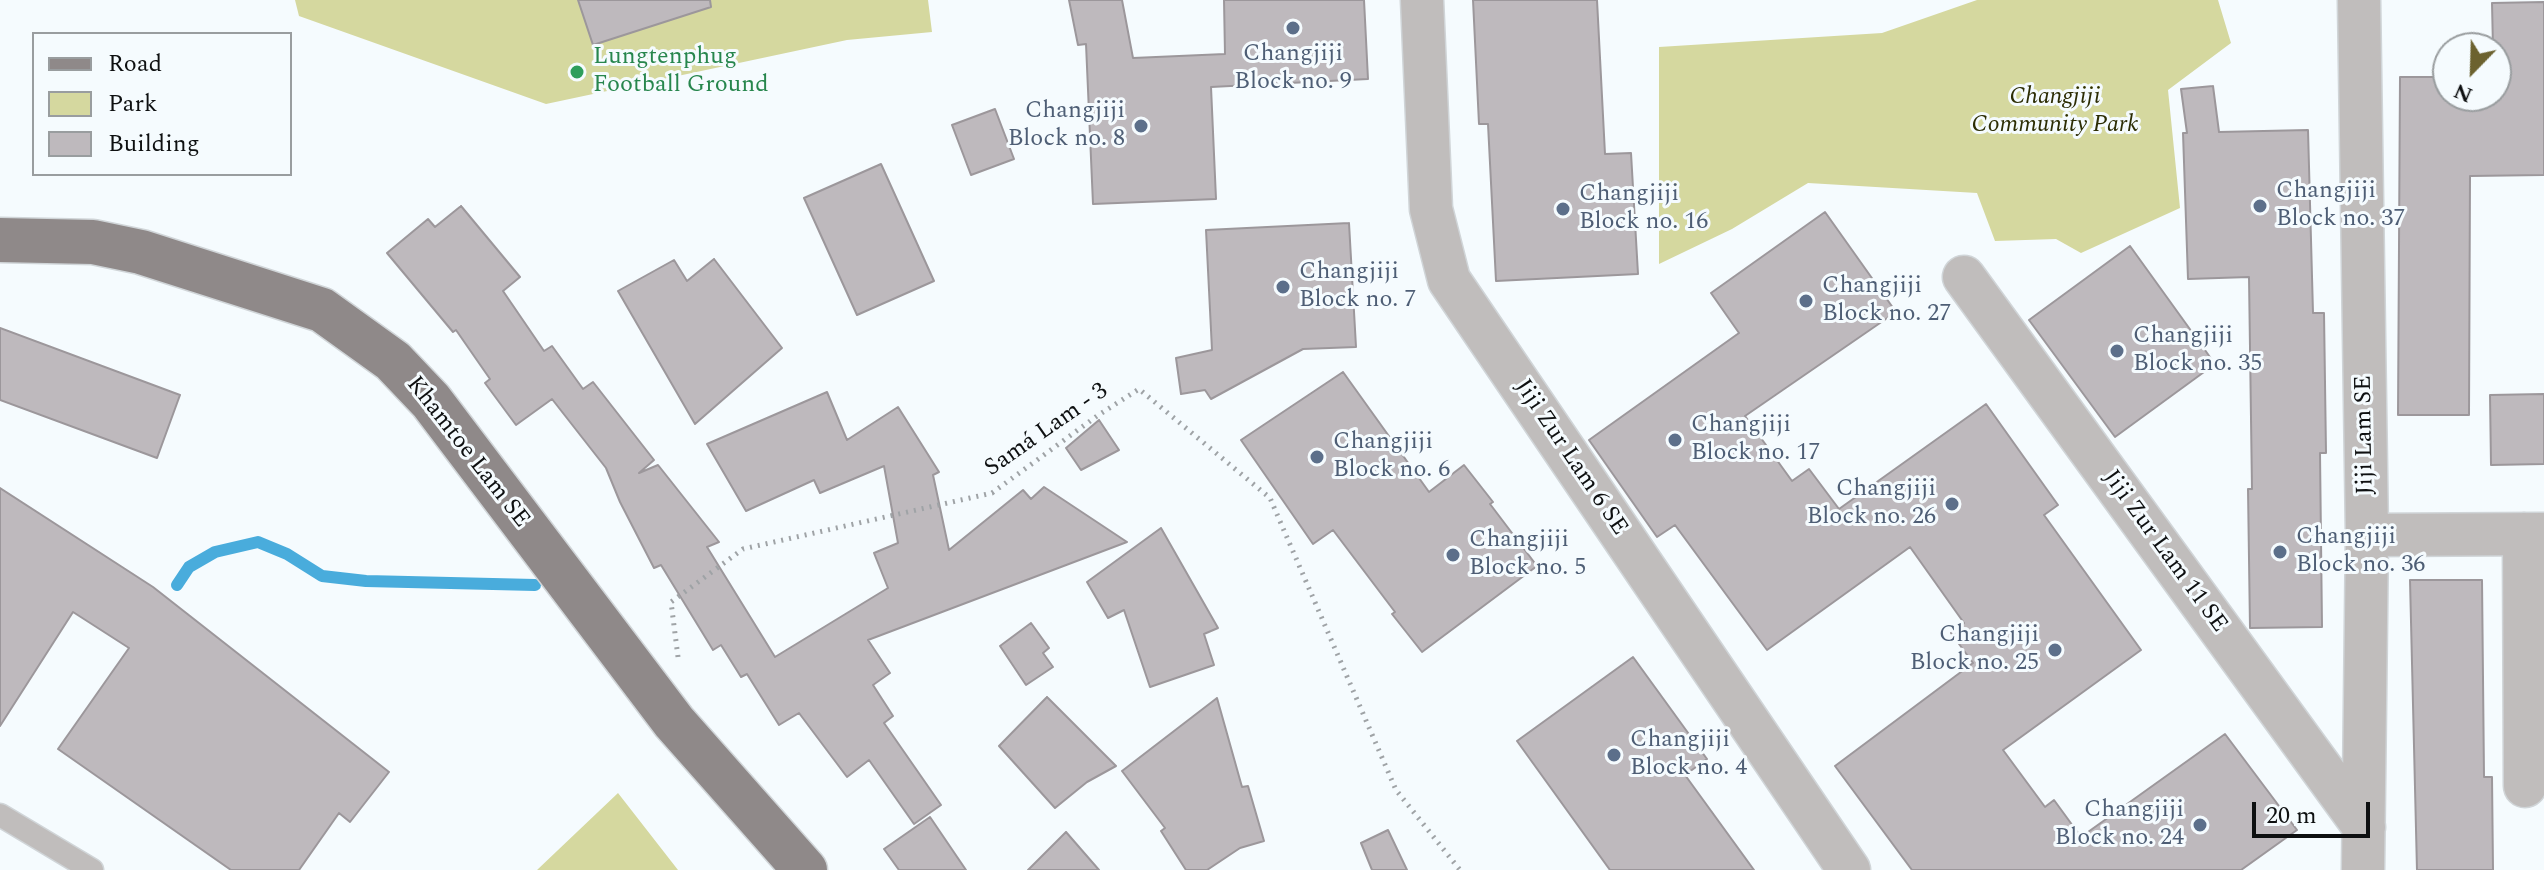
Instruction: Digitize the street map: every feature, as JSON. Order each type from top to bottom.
[{"type":"main road","name":"Khamtoe Lam SE","points":[[0,240],[93,242],[141,252],[322,310],[393,361],[431,401],[674,722],[805,870]]},
{"type":"street","name":"Jiji Zur Lam 6 SE","points":[[1422,0],[1431,209],[1449,280],[1849,870]]},
{"type":"street","name":"Jiji Lam SE","points":[[2359,0],[2367,535],[2363,870]]},
{"type":"street","name":"Jiji Zur Lam 11 SE","points":[[1964,277],[2364,827]]},
{"type":"street","points":[[2367,535],[2534,534],[2525,786]]},
{"type":"lane","points":[[0,815],[92,870]]},
{"type":"path","name":"Samá Lam - 3","points":[[674,722],[678,654],[671,602],[743,549],[992,493],[1139,389],[1270,498],[1396,790],[1460,870]]},
{"type":"green space","name":"Lungtenphug Football Ground","points":[[295,0],[928,0],[932,32],[847,40],[546,104],[299,16]]},
{"type":"green space","name":"Changjiji Community Park","points":[[1977,0],[2218,0],[2231,43],[2168,90],[2180,208],[2081,253],[2056,239],[1995,241],[1977,193],[1808,183],[1732,229],[1659,264],[1659,47],[1882,33]]},
{"type":"green space","points":[[618,793],[678,870],[537,870]]},
{"type":"building","points":[[578,0],[710,0],[711,7],[593,45]]},
{"type":"building","points":[[1069,0],[1122,0],[1133,58],[1225,54],[1224,0],[1364,0],[1368,79],[1211,87],[1216,199],[1093,204],[1086,44],[1078,45]]},
{"type":"building","points":[[1473,0],[1597,0],[1605,154],[1631,153],[1638,274],[1496,281],[1488,124],[1479,124]]},
{"type":"building","points":[[2544,2],[2544,175],[2470,176],[2469,415],[2398,415],[2400,77],[2432,77],[2432,112],[2512,112],[2512,32],[2493,32],[2492,3]]},
{"type":"building","points":[[2213,86],[2219,132],[2308,130],[2313,313],[2324,313],[2326,453],[2320,453],[2322,627],[2250,628],[2249,277],[2188,279],[2183,133],[2187,133],[2181,89]]},
{"type":"building","points":[[995,109],[1014,159],[971,175],[952,125]]},
{"type":"building","points":[[881,164],[934,281],[857,315],[804,198]]},
{"type":"building","points":[[461,206],[520,277],[503,291],[544,351],[552,346],[583,389],[593,382],[654,460],[639,473],[658,465],[719,542],[707,547],[775,657],[888,588],[874,553],[898,543],[884,466],[820,493],[814,480],[746,511],[707,444],[827,392],[847,440],[898,407],[939,472],[933,475],[949,550],[1023,490],[1031,499],[1044,487],[1127,542],[868,640],[890,673],[873,685],[893,716],[884,723],[941,805],[914,824],[869,760],[847,777],[799,713],[779,725],[747,674],[741,677],[721,645],[713,650],[661,565],[654,568],[606,468],[552,399],[516,425],[485,383],[490,379],[456,330],[453,332],[387,253],[428,219],[435,227]]},
{"type":"building","points":[[1825,212],[1896,312],[1745,416],[1792,481],[1809,469],[1839,509],[1986,404],[2058,505],[2044,515],[2141,650],[2003,750],[2045,807],[2054,800],[2081,837],[2225,734],[2297,830],[2241,870],[1912,870],[1835,766],[1973,663],[1951,633],[1964,623],[1910,547],[1767,650],[1675,525],[1657,537],[1589,440],[1739,333],[1711,293]]},
{"type":"building","points":[[1349,223],[1356,347],[1303,349],[1211,399],[1205,390],[1181,394],[1176,358],[1212,350],[1206,230]]},
{"type":"building","points":[[2130,246],[2215,364],[2115,437],[2029,320]]},
{"type":"building","points":[[714,259],[782,348],[695,424],[618,291],[674,260],[687,281]]},
{"type":"building","points":[[0,328],[180,395],[157,458],[0,400]]},
{"type":"building","points":[[1343,372],[1429,492],[1464,465],[1537,566],[1422,652],[1333,530],[1313,544],[1241,440]]},
{"type":"building","points":[[2544,394],[2544,464],[2491,465],[2490,395]]},
{"type":"building","points":[[1099,420],[1119,450],[1081,470],[1066,448]]},
{"type":"building","points":[[0,488],[153,587],[389,772],[350,822],[339,813],[299,870],[231,870],[58,749],[129,648],[73,612],[0,726]]},
{"type":"building","points":[[1161,528],[1218,628],[1204,634],[1214,665],[1150,687],[1124,610],[1108,618],[1087,582]]},
{"type":"building","points":[[2410,580],[2482,580],[2484,777],[2492,777],[2493,870],[2417,870]]},
{"type":"building","points":[[1031,623],[1049,648],[1043,653],[1053,667],[1026,685],[1000,646]]},
{"type":"building","points":[[1633,657],[1707,759],[1685,775],[1754,870],[1610,870],[1517,741]]},
{"type":"building","points":[[1047,697],[1116,766],[1087,782],[1055,808],[999,746]]},
{"type":"building","points":[[1217,698],[1242,787],[1248,786],[1264,841],[1240,848],[1207,870],[1186,870],[1161,831],[1165,828],[1122,771]]},
{"type":"building","points":[[930,817],[966,870],[899,870],[884,849]]},
{"type":"building","points":[[1388,830],[1407,870],[1372,870],[1361,843]]},
{"type":"building","points":[[1066,832],[1099,870],[1028,870]]},
{"type":"waterway","points":[[177,585],[189,567],[215,552],[258,542],[287,554],[322,576],[366,581],[535,585]]},
{"type":"place","name":"Changjiji Block no. 9","points":[[1293,28]]},
{"type":"place","name":"Lungtenphug Football Ground","points":[[577,72]]},
{"type":"place","name":"Changjiji Block no. 8","points":[[1141,126]]},
{"type":"place","name":"Changjiji Block no. 37","points":[[2260,206]]},
{"type":"place","name":"Changjiji Block no. 16","points":[[1563,209]]},
{"type":"place","name":"Changjiji Block no. 7","points":[[1283,287]]},
{"type":"place","name":"Changjiji Block no. 27","points":[[1806,301]]},
{"type":"place","name":"Changjiji Block no. 35","points":[[2117,351]]},
{"type":"place","name":"Changjiji Block no. 17","points":[[1675,440]]},
{"type":"place","name":"Changjiji Block no. 6","points":[[1317,457]]},
{"type":"place","name":"Changjiji Block no. 26","points":[[1952,504]]},
{"type":"place","name":"Changjiji Block no. 36","points":[[2280,552]]},
{"type":"place","name":"Changjiji Block no. 5","points":[[1453,555]]},
{"type":"place","name":"Changjiji Block no. 25","points":[[2055,650]]},
{"type":"place","name":"Changjiji Block no. 4","points":[[1614,755]]},
{"type":"place","name":"Changjiji Block no. 24","points":[[2200,825]]}]
